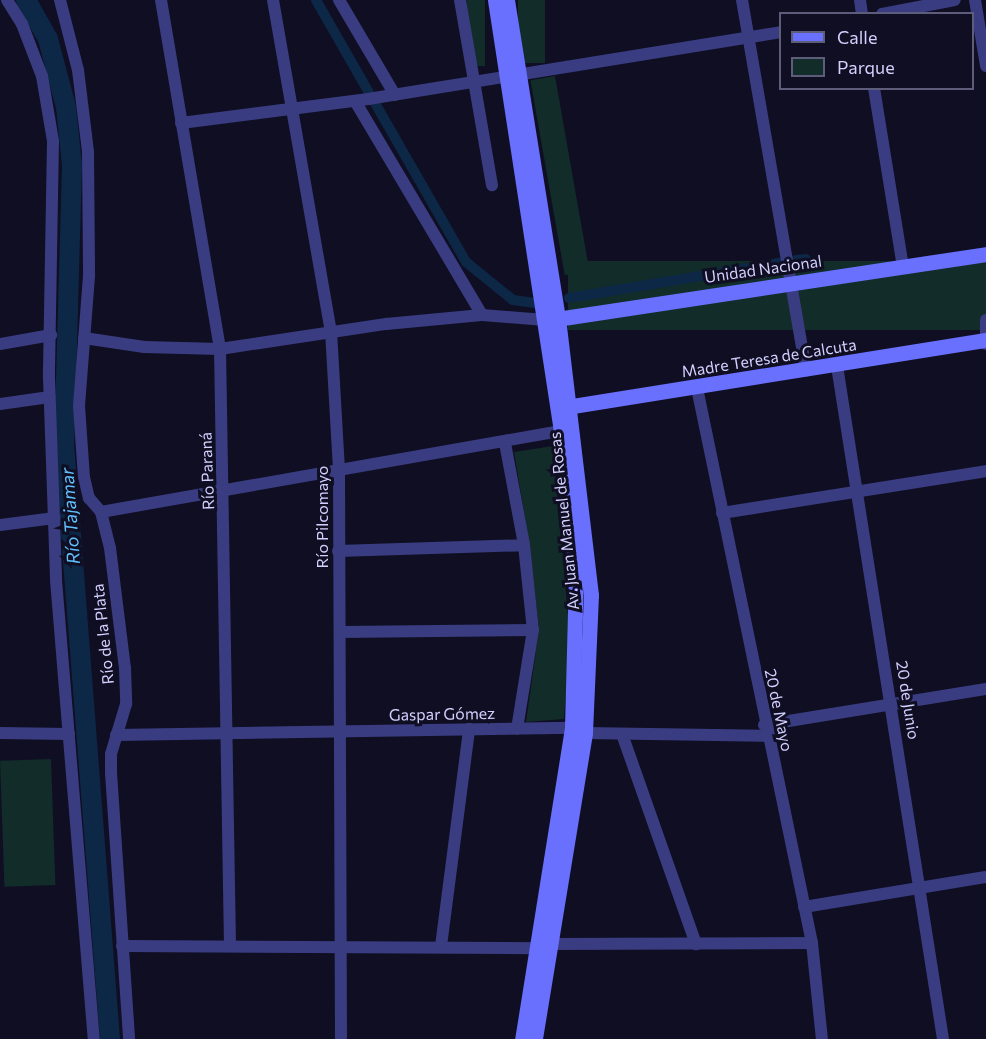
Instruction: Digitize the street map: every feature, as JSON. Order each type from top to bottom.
[{"type":"main road","name":"Av. Juan Manuel de Rosas","points":[[495,0],[513,74]]},
{"type":"main road","name":"Av. Juan Manuel de Rosas","points":[[507,0],[513,74],[591,594],[579,731],[545,946],[535,1039]]},
{"type":"main road","name":"Unidad Nacional","points":[[551,319],[986,254]]},
{"type":"main road","name":"Madre Teresa de Calcuta","points":[[564,408],[986,341]]},
{"type":"main road","name":"Av. Juan Manuel de Rosas","points":[[564,408],[561,431],[576,574],[579,731]]},
{"type":"main road","name":"Av. Juan Manuel de Rosas","points":[[522,1039],[545,946]]},
{"type":"street","points":[[7,0],[22,24],[50,105],[54,173],[50,397],[55,518],[69,734],[94,1039]]},
{"type":"street","name":"Río de la Plata","points":[[60,0],[78,70],[88,152],[89,276],[79,406],[84,477],[89,498],[101,512],[110,548],[125,668],[126,704],[116,735],[111,773],[129,1039]]},
{"type":"street","name":"Río Paraná","points":[[161,0],[220,349],[225,489],[230,945]]},
{"type":"street","name":"Río Pilcomayo","points":[[273,0],[290,110],[331,331],[339,470],[342,1039]]},
{"type":"street","points":[[339,0],[394,95]]},
{"type":"street","points":[[460,0],[472,81],[492,185]]},
{"type":"street","points":[[742,0],[806,370]]},
{"type":"street","points":[[892,12],[955,0]]},
{"type":"street","points":[[975,0],[986,66]]},
{"type":"street","points":[[181,123],[394,95],[779,32]]},
{"type":"street","points":[[874,90],[903,267]]},
{"type":"street","points":[[367,99],[482,315]]},
{"type":"street","points":[[84,339],[144,347],[220,349],[331,331],[482,315],[551,319]]},
{"type":"street","points":[[986,320],[986,341]]},
{"type":"street","points":[[0,344],[51,336]]},
{"type":"street","name":"20 de Junio","points":[[837,366],[893,704],[943,1039]]},
{"type":"street","name":"20 de Mayo","points":[[697,388],[766,730],[812,943],[822,1039]]},
{"type":"street","points":[[0,404],[50,397]]},
{"type":"street","points":[[101,512],[505,443],[561,431]]},
{"type":"street","points":[[505,443],[524,545],[533,630],[517,729]]},
{"type":"street","points":[[722,513],[986,471]]},
{"type":"street","points":[[0,525],[55,518]]},
{"type":"street","points":[[338,551],[524,545]]},
{"type":"street","points":[[340,632],[533,630]]},
{"type":"street","name":"Gaspar Gómez","points":[[116,735],[469,729],[622,734],[766,730],[893,704],[986,689]]},
{"type":"street","points":[[441,946],[469,729]]},
{"type":"street","points":[[0,733],[69,734]]},
{"type":"street","points":[[622,734],[696,944]]},
{"type":"street","points":[[804,907],[986,877]]},
{"type":"street","points":[[122,946],[342,947],[812,943]]},
{"type":"green space","points":[[467,0],[485,0],[485,66],[467,66]]},
{"type":"green space","points":[[518,0],[545,0],[545,63],[518,63]]},
{"type":"green space","points":[[555,76],[589,271],[565,275],[530,80]]},
{"type":"green space","points":[[568,261],[986,261],[986,330],[568,330]]},
{"type":"green space","points":[[553,446],[570,638],[564,719],[526,722],[539,629],[529,542],[514,452]]},
{"type":"green space","points":[[51,759],[55,885],[4,887],[0,761]]},
{"type":"waterway","name":"Río Tajamar","points":[[26,0],[48,39],[66,107],[72,165],[64,444],[110,1039]]},
{"type":"waterway","points":[[316,0],[466,262],[513,300],[535,303]]},
{"type":"waterway","points":[[796,260],[806,259]]},
{"type":"waterway","points":[[569,298],[779,263]]}]
